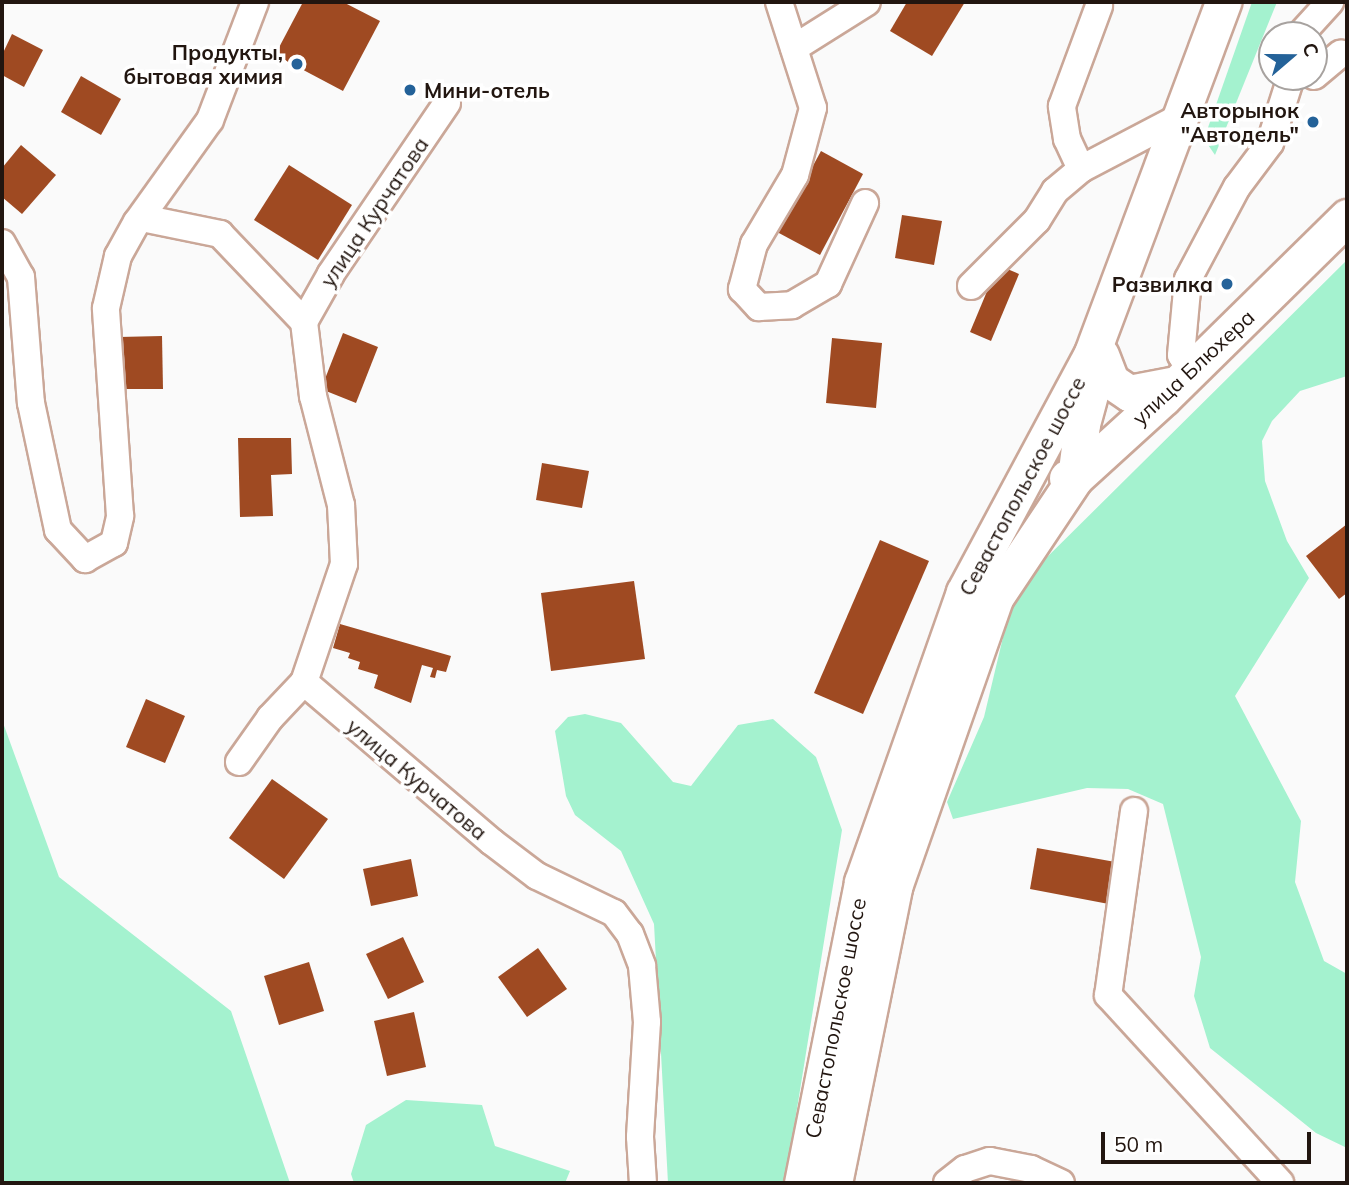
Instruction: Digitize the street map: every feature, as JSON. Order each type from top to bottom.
[{"type":"main road","name":"Севастопольское шоссе","points":[[834,1183],[894,887],[995,598],[1075,478],[1082,424],[1096,360],[1223,2]]},
{"type":"main road","name":"Севастопольское шоссе","points":[[802,1183],[862,882],[964,592],[1022,481],[1096,360],[1235,2]]},
{"type":"main road","name":"улица Блюхера","points":[[1075,478],[1177,384],[1347,217]]},
{"type":"main road","points":[[1096,360],[1106,395],[1118,404],[1135,405],[1177,384]]},
{"type":"main road","points":[[1022,481],[1075,478]]},
{"type":"street","points":[[2,243],[21,277],[31,403],[58,530],[85,558],[114,542],[120,516],[106,308],[118,256],[209,120],[255,2]]},
{"type":"street","points":[[779,2],[813,108],[795,175],[754,244],[742,289],[759,307],[792,305],[828,284],[865,203]]},
{"type":"street","points":[[794,48],[867,2]]},
{"type":"street","points":[[1304,21],[1310,2]]},
{"type":"street","points":[[1313,21],[1330,2]]},
{"type":"street","points":[[1082,169],[1067,139],[1062,106],[1099,6]]},
{"type":"street","points":[[1328,65],[1341,53]]},
{"type":"street","points":[[1177,384],[1188,279],[1230,198],[1270,143],[1288,91]]},
{"type":"street","name":"улица Курчатова","points":[[304,322],[331,274],[447,103]]},
{"type":"street","points":[[971,286],[1037,220],[1055,191],[1082,169],[1180,117]]},
{"type":"street","points":[[142,218],[220,234],[304,322],[313,396],[341,505],[344,564],[304,682],[270,718],[239,762]]},
{"type":"street","name":"улица Курчатова","points":[[304,682],[492,842],[537,876],[614,913],[630,934],[642,966],[647,1022],[639,1137],[643,1183]]},
{"type":"street","points":[[1134,811],[1108,995],[1280,1183]]},
{"type":"street","points":[[947,1183],[965,1169],[990,1161],[1031,1169],[1061,1183]]},
{"type":"green space","points":[[1252,2],[1277,2],[1269,21],[1258,21],[1258,49],[1215,155],[1204,139]]},
{"type":"green space","points":[[1347,260],[1347,376],[1300,391],[1272,421],[1262,441],[1265,481],[1287,541],[1309,578],[1235,696],[1301,821],[1295,882],[1324,961],[1347,974],[1347,1148],[1316,1133],[1210,1048],[1194,996],[1201,957],[1163,804],[1128,789],[1087,788],[953,819],[947,802],[984,717],[1010,608],[1029,575]]},
{"type":"green space","points":[[585,714],[621,723],[673,782],[691,786],[738,725],[773,719],[816,757],[842,830],[785,1183],[668,1183],[654,924],[621,851],[575,815],[566,796],[555,731],[568,717]]},
{"type":"green space","points":[[2,720],[59,877],[231,1011],[290,1183],[2,1183]]},
{"type":"green space","points":[[406,1100],[482,1105],[495,1146],[570,1171],[565,1183],[354,1183],[351,1174],[366,1125]]},
{"type":"building","points":[[303,2],[343,2],[380,21],[343,91],[275,55]]},
{"type":"building","points":[[907,2],[965,2],[932,56],[890,31]]},
{"type":"building","points":[[12,34],[43,50],[24,87],[2,75],[2,55]]},
{"type":"building","points":[[81,76],[121,99],[101,135],[61,112]]},
{"type":"building","points":[[21,145],[56,175],[22,214],[2,197],[2,168]]},
{"type":"building","points":[[821,151],[863,174],[820,255],[777,232]]},
{"type":"building","points":[[289,165],[352,205],[318,260],[254,220]]},
{"type":"building","points":[[902,215],[942,221],[934,265],[895,258]]},
{"type":"building","points":[[998,265],[1019,274],[991,341],[970,332]]},
{"type":"building","points":[[343,333],[378,347],[356,403],[321,389]]},
{"type":"building","points":[[162,336],[163,389],[120,389],[119,337]]},
{"type":"building","points":[[832,338],[882,343],[876,408],[826,403]]},
{"type":"building","points":[[238,438],[291,438],[292,474],[271,475],[273,516],[240,517]]},
{"type":"building","points":[[542,463],[589,471],[582,508],[536,500]]},
{"type":"building","points":[[1347,524],[1347,593],[1339,599],[1306,556]]},
{"type":"building","points":[[880,540],[929,561],[863,714],[814,693]]},
{"type":"building","points":[[634,581],[645,659],[551,671],[541,593]]},
{"type":"building","points":[[340,624],[451,656],[446,672],[437,670],[435,678],[430,677],[433,668],[422,665],[411,703],[374,688],[378,675],[358,669],[360,662],[348,658],[350,653],[333,648]]},
{"type":"building","points":[[146,699],[185,716],[165,763],[126,747]]},
{"type":"building","points":[[272,779],[328,819],[284,879],[229,838]]},
{"type":"building","points":[[1037,848],[1121,863],[1114,905],[1030,889]]},
{"type":"building","points":[[411,859],[418,896],[371,906],[363,869]]},
{"type":"building","points":[[403,937],[424,982],[388,999],[366,954]]},
{"type":"building","points":[[538,948],[567,989],[527,1017],[498,977]]},
{"type":"building","points":[[309,962],[324,1011],[279,1025],[264,976]]},
{"type":"building","points":[[414,1012],[426,1067],[387,1076],[374,1021]]},
{"type":"place","name":"Продукты, бытовая химия","points":[[297,64]]},
{"type":"place","name":"Мини-отель","points":[[410,90]]},
{"type":"place","name":"Авторынок \"Автодель\"","points":[[1313,122]]},
{"type":"place","name":"Развилка","points":[[1227,284]]}]
